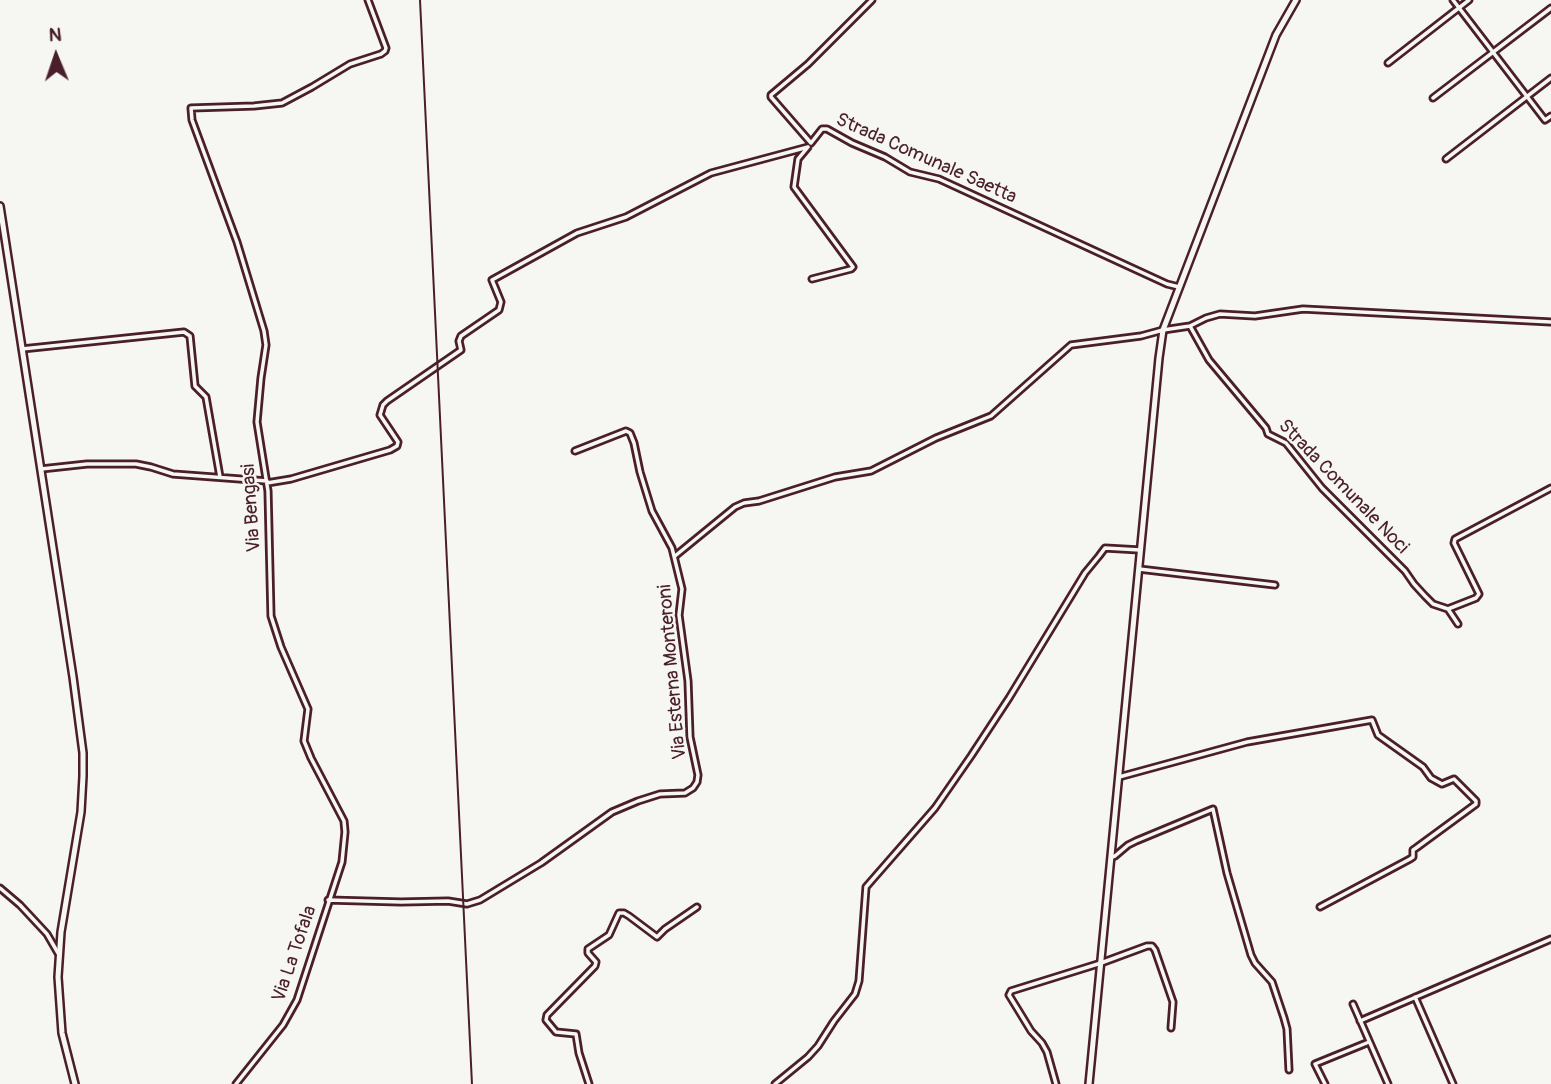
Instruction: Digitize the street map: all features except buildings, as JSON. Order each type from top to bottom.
[{"type":"street","name":"Via Bengasi","points":[[328,900],[342,862],[344,821],[307,750],[304,741],[308,709],[281,647],[271,616],[267,482],[257,422],[266,345],[264,331],[237,242],[192,120],[191,108],[282,103],[350,64],[381,54],[386,48],[368,0]]},
{"type":"street","name":"Strada Comunale Saetta","points":[[872,0],[808,64],[771,95],[810,145],[822,130],[827,130],[886,157],[910,172],[939,178],[1167,284],[1179,287]]},
{"type":"street","points":[[1089,1084],[1163,330],[1276,35],[1296,0]]},
{"type":"street","points":[[1453,0],[1545,120],[1551,116]]},
{"type":"street","points":[[1388,63],[1469,0]]},
{"type":"street","points":[[1433,98],[1551,8]]},
{"type":"street","points":[[1446,159],[1551,78]]},
{"type":"street","points":[[810,145],[798,159],[794,187],[853,267],[851,270],[812,279]]},
{"type":"street","points":[[41,469],[87,464],[136,464],[173,474],[267,482],[291,479],[390,450],[397,446],[398,442],[380,415],[383,405],[461,350],[461,336],[499,310],[501,302],[492,280],[577,233],[626,217],[711,173],[810,145]]},
{"type":"street","points":[[0,206],[77,701],[83,776],[81,812],[58,977],[62,1033],[75,1084]]},
{"type":"street","points":[[675,556],[735,507],[744,503],[759,501],[835,477],[871,471],[936,438],[992,416],[1071,345],[1141,336],[1190,326],[1220,314],[1255,316],[1312,308],[1551,322]]},
{"type":"street","name":"Strada Comunale Noci","points":[[1190,326],[1214,367],[1231,384],[1268,434],[1286,443],[1322,488],[1384,549],[1433,604],[1448,610],[1458,624]]},
{"type":"street","points":[[22,349],[184,332],[190,336],[195,386],[206,397],[220,477]]},
{"type":"street","name":"Via Esterna Monteroni","points":[[328,900],[448,901],[467,904],[480,900],[541,863],[612,812],[660,794],[685,793],[698,782],[690,737],[688,681],[679,615],[682,589],[675,556],[652,511],[639,472],[634,443],[630,433],[626,431],[575,451]]},
{"type":"street","points":[[1448,610],[1476,598],[1479,594],[1454,543],[1455,539],[1551,488]]},
{"type":"street","points":[[775,1084],[818,1046],[855,994],[859,981],[866,887],[942,797],[979,745],[1098,555],[1105,548],[1141,550]]},
{"type":"street","points":[[1139,569],[1275,584]]},
{"type":"street","points":[[1119,777],[1247,742],[1372,720],[1378,735],[1423,767],[1431,778],[1442,784],[1454,779],[1476,801],[1476,804],[1413,850],[1413,857],[1320,907]]},
{"type":"street","points":[[1112,856],[1136,841],[1213,809],[1227,873],[1251,955],[1274,984],[1284,1018],[1289,1070]]},
{"type":"street","points":[[0,888],[47,934],[59,955]]},
{"type":"street","name":"Via La Tofala","points":[[236,1084],[283,1025],[297,1000],[328,900]]},
{"type":"street","points":[[589,1084],[576,1034],[556,1032],[546,1020],[547,1015],[595,966],[596,961],[588,953],[588,949],[609,935],[620,913],[629,916],[657,937],[697,907]]},
{"type":"street","points":[[1360,1021],[1551,939]]},
{"type":"street","points":[[1056,1084],[1042,1043],[1031,1031],[1009,992],[1152,946],[1173,1002],[1171,1028]]},
{"type":"street","points":[[1415,998],[1453,1084]]},
{"type":"street","points":[[1353,1004],[1388,1084]]},
{"type":"street","points":[[1325,1084],[1315,1064],[1369,1042]]},
{"type":"railway","points":[[420,0],[472,1084]]}]
